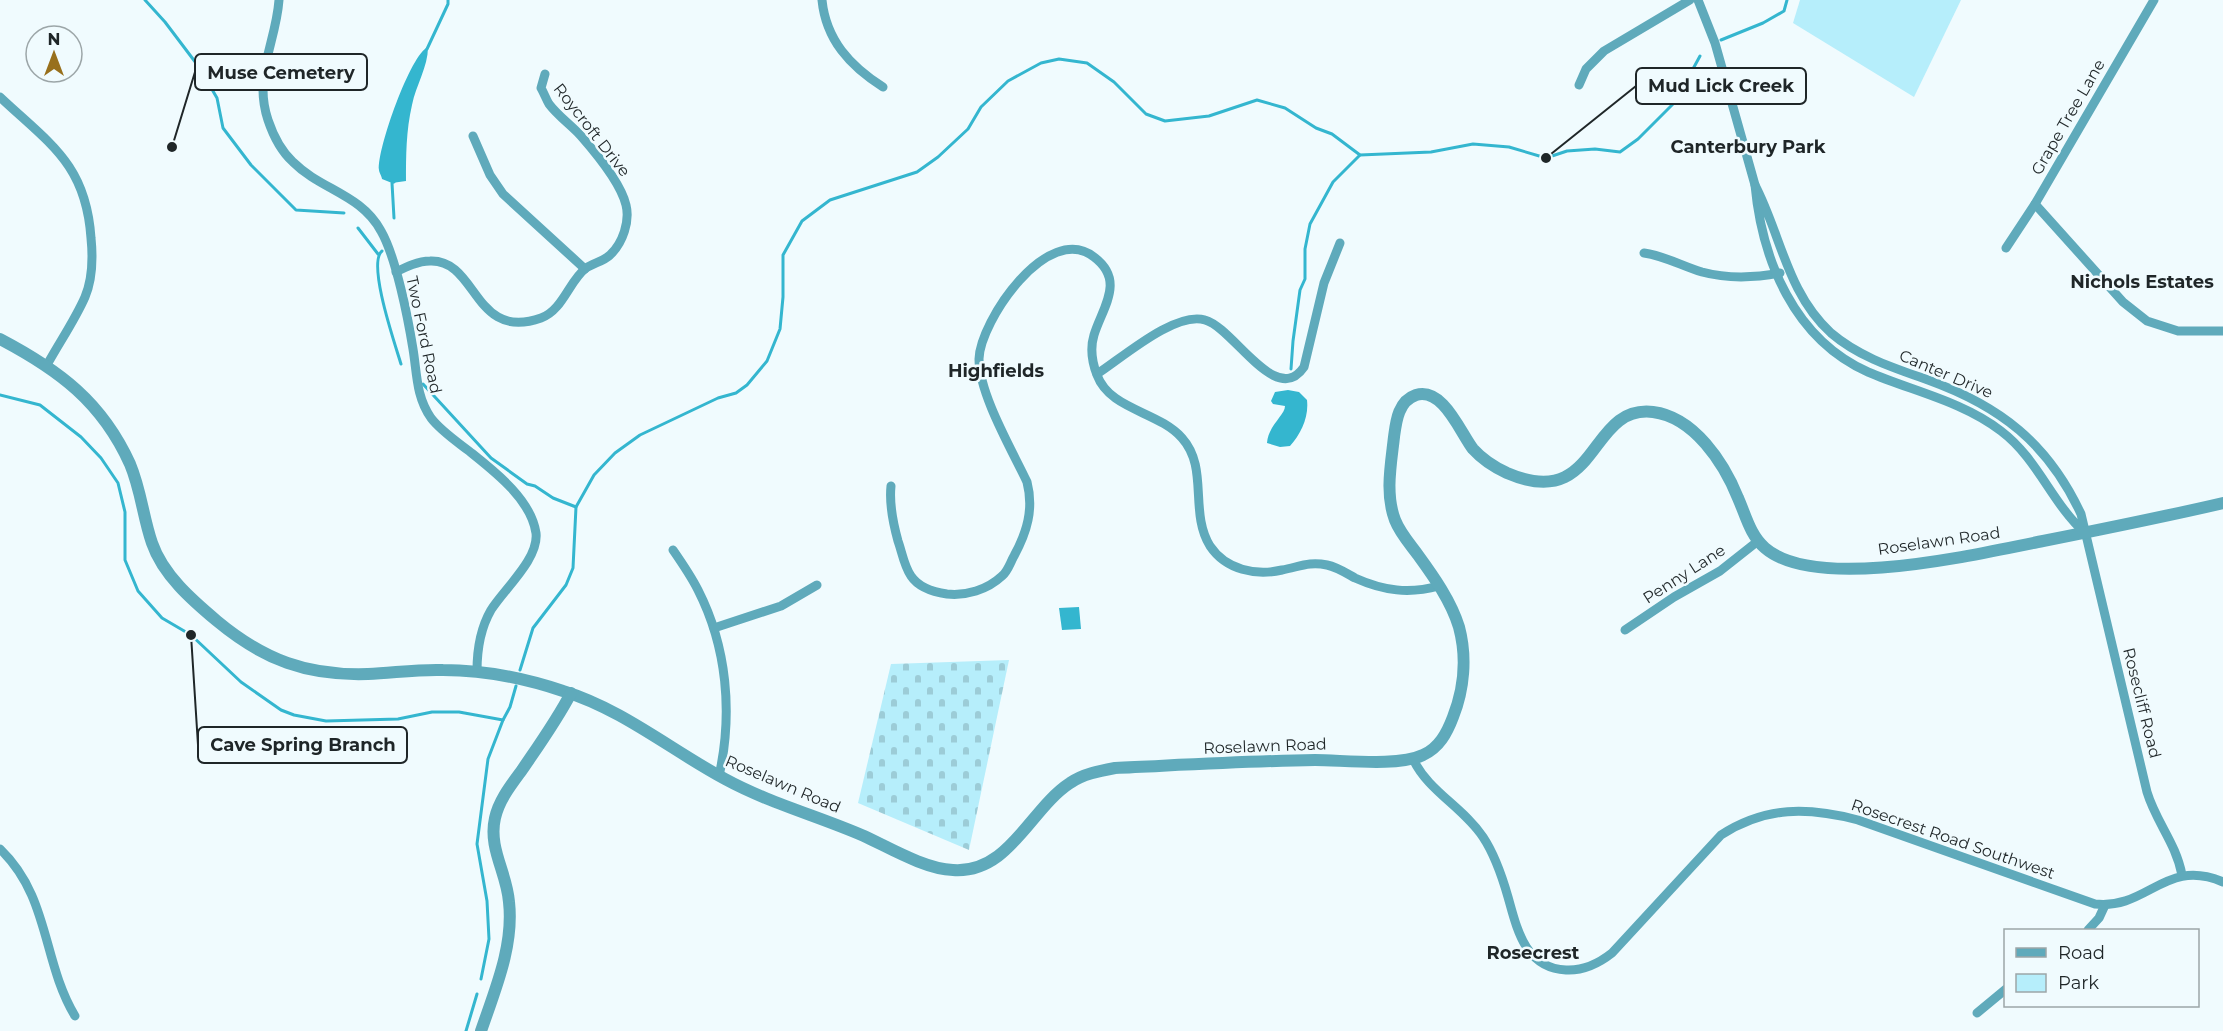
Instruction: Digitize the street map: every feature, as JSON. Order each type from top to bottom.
[{"type":"street","name":"Two Ford Road","points":[[279,0],[262,83],[263,99],[272,130],[285,153],[294,163],[356,201],[373,218],[387,243],[396,272],[413,349],[417,385],[426,410],[442,430],[472,453],[511,489],[528,512],[534,526],[536,536],[533,553],[500,596],[483,628],[478,643],[477,671]]},
{"type":"street","points":[[822,0],[825,19],[837,45],[854,66],[883,87]]},
{"type":"street","points":[[1579,85],[1586,69],[1604,51],[1690,0]]},
{"type":"street","name":"Canter Drive","points":[[1698,0],[1715,43],[1755,185],[1759,216],[1776,274],[1787,297],[1804,322],[1822,341],[1848,361],[1866,371],[1961,407],[2001,430],[2026,454],[2071,520],[2085,533]]},
{"type":"street","name":"Grape Tree Lane","points":[[2006,248],[2035,204],[2154,0]]},
{"type":"street","name":"Roycroft Drive","points":[[396,272],[431,260],[449,266],[462,276],[487,311],[502,319],[518,322],[543,318],[561,302],[585,268],[610,255],[622,239],[627,224],[626,205],[617,186],[582,137],[550,106],[541,88],[545,74]]},
{"type":"street","points":[[0,97],[69,164],[79,182],[89,212],[92,246],[89,286],[47,365]]},
{"type":"street","points":[[472,136],[490,175],[503,194],[585,268]]},
{"type":"street","name":"Canter Drive","points":[[1755,185],[1773,223],[1797,290],[1815,316],[1846,345],[1862,354],[1977,400],[2019,428],[2048,461],[2077,505],[2085,533]]},
{"type":"street","points":[[2035,204],[2123,302],[2147,321],[2178,331],[2223,331]]},
{"type":"street","points":[[1097,374],[1158,333],[1180,321],[1195,318],[1209,321],[1223,330],[1264,370],[1283,379],[1293,377],[1304,367],[1324,283],[1340,243]]},
{"type":"street","points":[[891,486],[891,512],[902,555],[912,578],[919,585],[935,593],[968,594],[988,586],[1007,571],[1025,533],[1031,508],[1027,482],[984,388],[980,371],[981,347],[986,333],[1016,286],[1033,265],[1051,253],[1063,250],[1084,251],[1099,260],[1108,277],[1109,298],[1094,333],[1091,347],[1097,374],[1108,394],[1170,427],[1190,448],[1197,473],[1201,526],[1211,548],[1231,566],[1256,573],[1311,563],[1330,565],[1366,582],[1399,591],[1425,590],[1439,586]]},
{"type":"street","points":[[1644,253],[1722,276],[1756,277],[1789,271]]},
{"type":"street","name":"Roselawn Road","points":[[0,339],[47,365],[76,388],[90,403],[123,451],[138,486],[154,548],[170,575],[203,608],[244,642],[274,659],[316,671],[368,674],[420,670],[477,671],[507,675],[571,693],[628,720],[719,776],[748,790],[855,832],[925,863],[954,871],[974,868],[1003,852],[1070,783],[1099,771],[1114,768],[1291,760],[1396,761],[1413,759],[1432,750],[1446,733],[1460,697],[1464,659],[1458,624],[1439,586],[1397,524],[1390,491],[1399,413],[1407,400],[1414,396],[1422,394],[1437,399],[1471,446],[1489,464],[1542,482],[1561,480],[1570,475],[1590,456],[1604,435],[1624,418],[1643,412],[1662,414],[1688,428],[1715,456],[1734,487],[1750,529],[1758,541],[1775,555],[1800,564],[1820,567],[1908,565],[2085,533],[2223,503]]},
{"type":"street","name":"Rosecliff Road","points":[[2085,533],[2149,798],[2157,817],[2175,847],[2182,875]]},
{"type":"street","name":"Penny Lane","points":[[1625,630],[1674,597],[1719,571],[1758,541]]},
{"type":"street","points":[[674,550],[698,588],[714,628],[723,664],[727,719],[725,750],[719,776]]},
{"type":"street","points":[[714,628],[781,606],[817,585]]},
{"type":"street","points":[[481,1031],[504,961],[510,916],[507,887],[493,840],[495,816],[503,797],[555,722],[571,693]]},
{"type":"street","name":"Rosecrest Road Southwest","points":[[1413,759],[1424,779],[1467,816],[1489,845],[1496,861],[1515,927],[1524,945],[1542,962],[1560,970],[1580,970],[1593,966],[1612,953],[1721,835],[1753,818],[1785,812],[1824,813],[1858,820],[2105,905],[2130,900],[2169,879],[2182,875],[2200,874],[2223,882]]},
{"type":"street","points":[[0,849],[18,870],[37,906],[59,980],[75,1016]]},
{"type":"street","points":[[2089,929],[2099,918],[2105,905]]},
{"type":"street","points":[[1977,1013],[2004,991]]},
{"type":"green space","points":[[1800,0],[1961,0],[1914,97],[1793,23]]},
{"type":"green space","points":[[1009,660],[969,850],[858,803],[891,664]]},
{"type":"water","points":[[428,47],[426,62],[410,115],[406,181],[392,183],[382,179],[379,171],[383,143],[404,83],[421,53]]},
{"type":"water","points":[[1288,390],[1299,392],[1307,400],[1307,413],[1301,431],[1294,441],[1290,446],[1280,447],[1267,443],[1270,431],[1285,406],[1273,404],[1271,401],[1275,392]]},
{"type":"water","points":[[1079,607],[1081,629],[1062,630],[1059,608]]},
{"type":"waterway","points":[[145,0],[199,67],[217,98],[223,128],[251,165],[296,210],[344,213]]},
{"type":"waterway","points":[[427,49],[448,0]]},
{"type":"waterway","points":[[1721,40],[1763,23],[1784,11],[1787,0]]},
{"type":"waterway","points":[[520,670],[533,628],[566,585],[573,568],[576,507],[594,475],[615,453],[640,435],[718,398],[736,393],[747,385],[767,361],[780,329],[783,255],[802,221],[830,200],[917,172],[938,157],[968,129],[981,107],[1008,81],[1041,63],[1059,59],[1087,63],[1114,82],[1146,114],[1165,121],[1209,116],[1257,100],[1285,108],[1316,128],[1332,134],[1360,155],[1431,152],[1473,144],[1509,147],[1546,158],[1567,151],[1595,149],[1620,152],[1638,139],[1675,102],[1700,56]]},
{"type":"waterway","points":[[1291,369],[1300,290],[1305,279],[1305,249],[1310,224],[1333,182],[1360,155]]},
{"type":"waterway","points":[[394,182],[392,183],[394,218]]},
{"type":"waterway","points":[[358,228],[378,254]]},
{"type":"waterway","points":[[382,251],[378,258],[380,287],[401,364]]},
{"type":"waterway","points":[[423,384],[491,458],[527,484],[576,507]]},
{"type":"waterway","points":[[0,395],[40,405],[81,437],[101,458],[118,483],[125,512],[125,560],[138,591],[162,618],[191,635],[241,682],[281,710],[326,721],[398,719],[432,712],[459,712],[503,720]]},
{"type":"waterway","points":[[481,979],[489,939],[487,901],[477,844],[488,759],[510,707],[516,686]]},
{"type":"waterway","points":[[466,1031],[477,994]]},
{"type":"place","name":"Muse Cemetery","points":[[172,147]]},
{"type":"place","name":"Mud Lick Creek","points":[[1546,158]]},
{"type":"place","name":"Cave Spring Branch","points":[[191,635]]},
{"type":"district","name":"Canterbury Park","points":[[1748,147]]},
{"type":"district","name":"Nichols Estates","points":[[2142,282]]},
{"type":"district","name":"Highfields","points":[[996,371]]},
{"type":"district","name":"Rosecrest","points":[[1533,953]]}]
